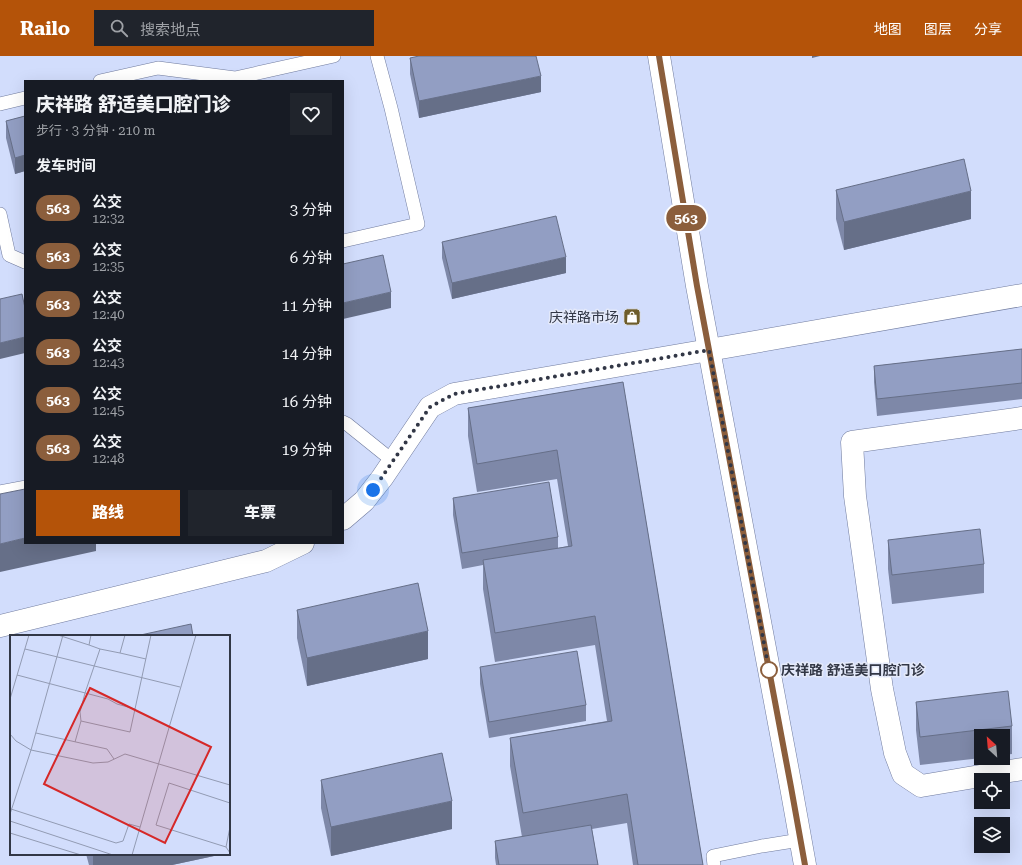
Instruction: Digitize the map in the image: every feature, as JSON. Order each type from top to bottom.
[{"type":"street","points":[[659,56],[696,278],[805,865]]},
{"type":"street","points":[[344,518],[364,501],[394,461],[430,407],[454,394],[1022,295]]},
{"type":"street","points":[[1022,418],[852,442],[855,496],[882,688],[895,753],[903,774],[921,786],[1022,769]]},
{"type":"street","points":[[0,626],[266,561],[301,544]]},
{"type":"lane","points":[[104,80],[158,68],[235,78],[334,56]]},
{"type":"lane","points":[[344,241],[418,224],[391,108],[377,56]]},
{"type":"lane","points":[[0,104],[24,98]]},
{"type":"lane","points":[[0,214],[9,255],[24,262]]},
{"type":"lane","points":[[344,423],[394,461]]},
{"type":"lane","points":[[0,492],[24,487]]},
{"type":"lane","points":[[714,865],[713,856],[800,840]]},
{"type":"building","points":[[419,56],[536,56],[541,76],[419,101],[410,58]]},
{"type":"building","points":[[24,116],[24,155],[15,158],[6,121]]},
{"type":"building","points":[[964,159],[971,191],[844,222],[836,190]]},
{"type":"building","points":[[556,216],[566,257],[452,283],[442,242]]},
{"type":"building","points":[[383,255],[391,292],[344,303],[344,264]]},
{"type":"building","points":[[22,294],[24,303],[24,337],[0,343],[0,299]]},
{"type":"building","points":[[1022,349],[1022,383],[877,399],[874,366]]},
{"type":"building","points":[[623,382],[703,865],[638,865],[627,794],[523,813],[510,738],[612,721],[595,616],[495,633],[483,560],[572,546],[557,450],[477,464],[468,408]]},
{"type":"building","points":[[549,482],[558,537],[462,553],[453,498]]},
{"type":"building","points":[[24,489],[24,538],[0,544],[0,494]]},
{"type":"building","points":[[980,529],[984,564],[892,575],[888,540]]},
{"type":"building","points":[[418,583],[428,631],[307,658],[297,610]]},
{"type":"building","points":[[191,624],[193,635],[141,635]]},
{"type":"building","points":[[577,651],[586,705],[489,722],[480,667]]},
{"type":"building","points":[[1008,691],[1012,726],[974,729],[974,731],[920,737],[916,702]]},
{"type":"building","points":[[442,753],[452,801],[331,827],[321,780]]},
{"type":"building","points":[[591,825],[598,865],[499,865],[495,841]]},
{"type":"bus line","name":"563","points":[[659,56],[697,286],[805,865]]},
{"type":"place","name":"庆祥路市场","points":[[632,317]]},
{"type":"place","name":"庆祥路 舒适美口腔门诊","points":[[769,670]]},
{"type":"route","points":[[373,490],[430,407],[454,394],[709,350],[769,670]]}]
